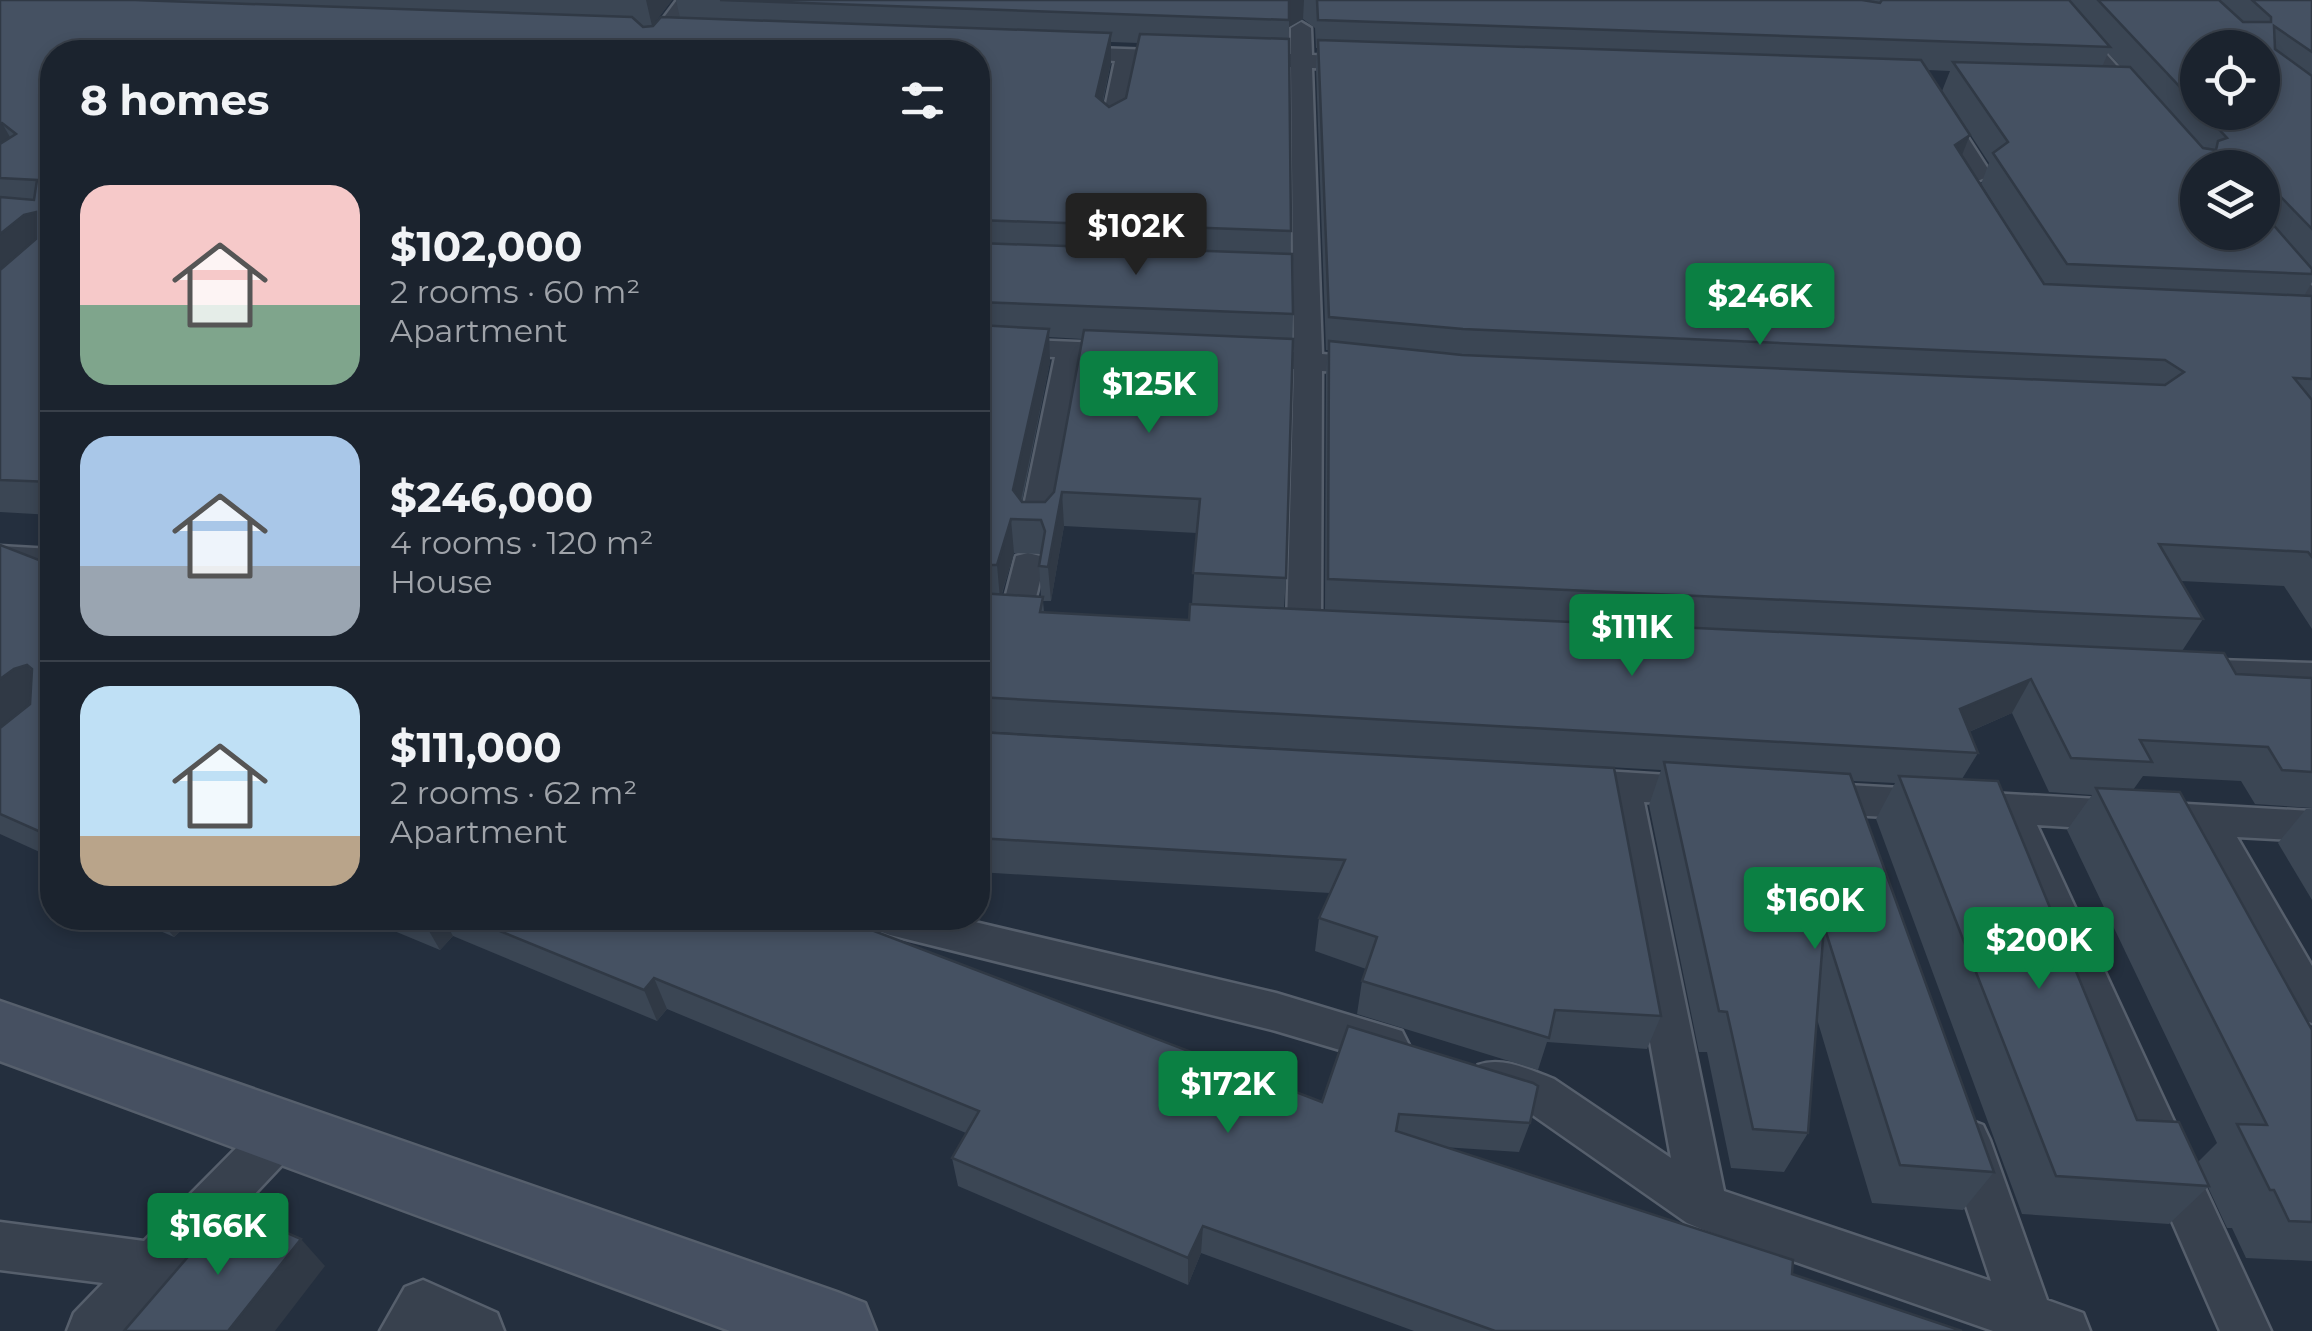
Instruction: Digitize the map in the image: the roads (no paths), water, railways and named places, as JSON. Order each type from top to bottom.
[{"type":"main road","points":[[0,1031],[820,1328]]},
{"type":"lane","points":[[658,39],[687,0]]},
{"type":"lane","points":[[2047,0],[2180,151]]},
{"type":"lane","points":[[1301,28],[1305,61],[1297,274],[1308,360],[1304,625]]},
{"type":"lane","points":[[1036,52],[1384,63]]},
{"type":"lane","points":[[1112,127],[1127,55]]},
{"type":"lane","points":[[1920,80],[1980,175],[1958,174],[1989,224]]},
{"type":"lane","points":[[2087,86],[2124,87]]},
{"type":"lane","points":[[2263,250],[2306,313]]},
{"type":"lane","points":[[990,347],[1150,353]]},
{"type":"lane","points":[[1036,525],[1070,350]]},
{"type":"lane","points":[[1209,356],[1401,369]]},
{"type":"lane","points":[[0,558],[40,560]]},
{"type":"lane","points":[[1028,564],[1004,614],[1056,616]]},
{"type":"lane","points":[[1266,624],[1344,627]]},
{"type":"lane","points":[[2155,670],[2312,676]]},
{"type":"lane","points":[[1542,782],[1734,793]]},
{"type":"lane","points":[[1622,786],[1704,1207]]},
{"type":"lane","points":[[1772,795],[1854,818],[2011,810],[2312,826]]},
{"type":"lane","points":[[2011,810],[2246,1331]]},
{"type":"lane","points":[[2208,821],[2312,1005]]},
{"type":"lane","points":[[939,930],[1276,1012],[1538,1093],[1704,1207],[2047,1325]]},
{"type":"lane","points":[[1951,1096],[2047,1325]]},
{"type":"lane","points":[[92,1331],[283,1132]]},
{"type":"lane","points":[[0,1246],[152,1266]]},
{"type":"lane","points":[[404,1331],[424,1305],[479,1331]]}]
